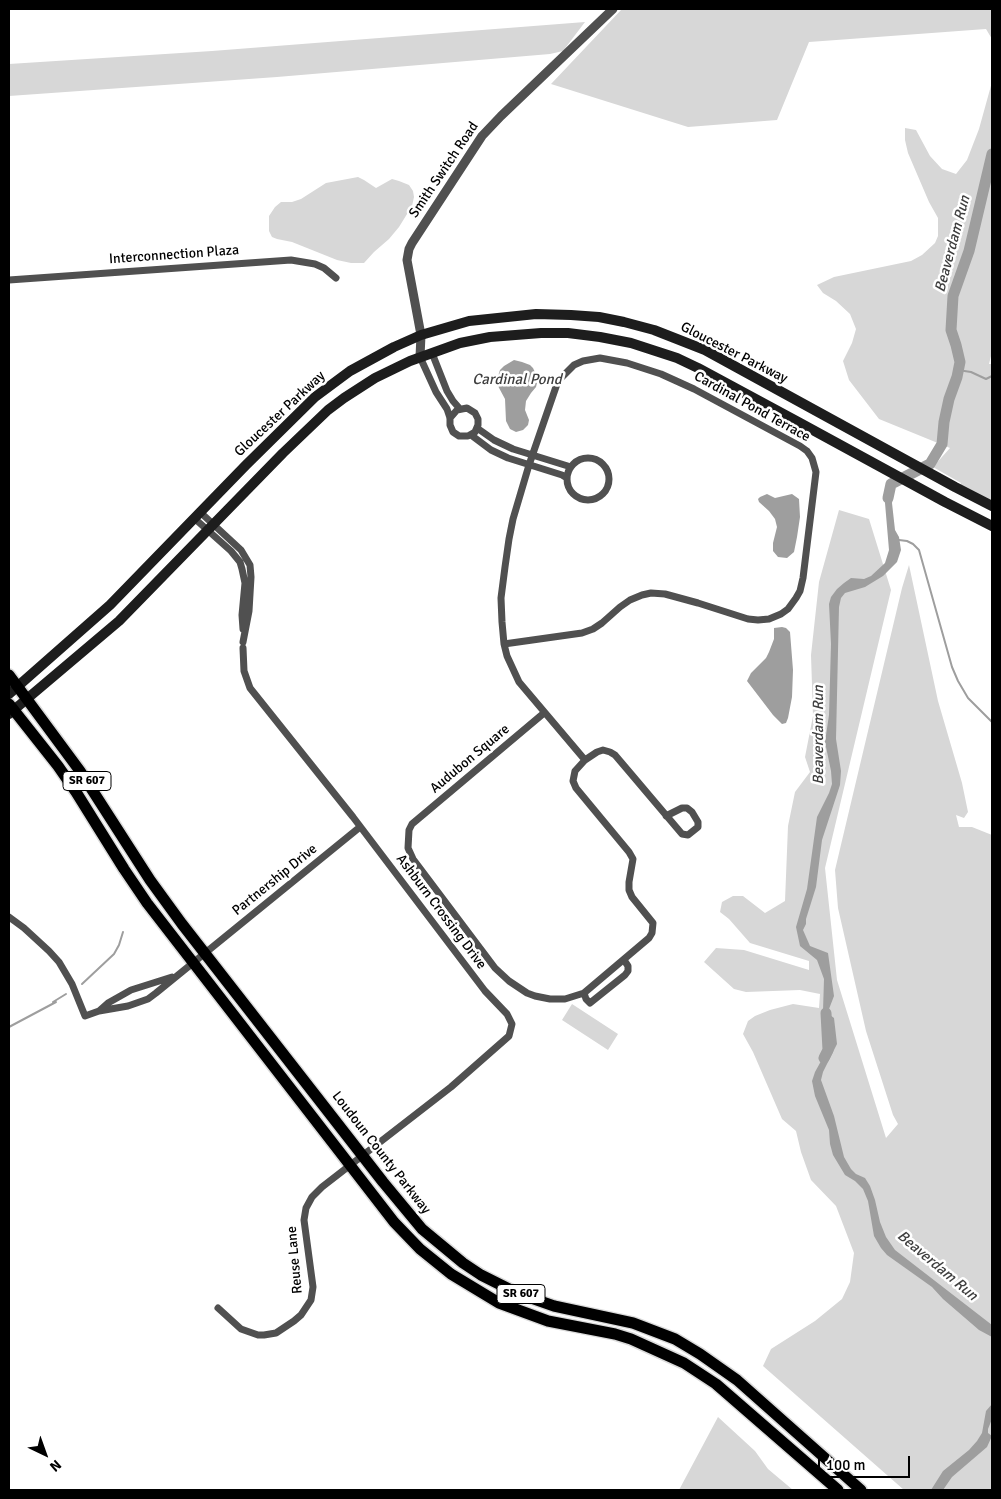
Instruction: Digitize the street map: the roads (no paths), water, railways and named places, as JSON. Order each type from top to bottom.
[{"type":"main road","name":"Gloucester Parkway","points":[[13,691],[110,605],[281,429],[315,397],[356,368],[394,347],[420,335],[469,321],[536,314],[571,315],[599,317],[654,330],[705,350],[955,488],[992,506]]},
{"type":"main road","points":[[10,709],[26,699],[119,621],[328,410],[393,368],[460,343],[490,337],[568,333],[631,343],[676,358],[992,526]]},
{"type":"main road","name":"Loudoun County Parkway","points":[[9,675],[13,691],[26,699],[76,765],[161,894],[399,1203],[422,1229],[463,1263],[497,1284],[554,1306],[633,1323],[684,1344],[737,1380],[861,1490]]},
{"type":"main road","name":"SR 607","points":[[10,709],[69,781],[134,884],[403,1232],[451,1274],[487,1296],[516,1310],[548,1321],[620,1336],[644,1344],[684,1362],[716,1384],[838,1490]]},
{"type":"street","name":"Smith Switch Road","points":[[420,357],[420,335],[407,260],[409,249],[476,145],[493,123],[613,9]]},
{"type":"street","name":"Interconnection Plaza","points":[[9,280],[291,260],[315,264],[324,268],[336,278]]},
{"type":"street","name":"Smith Switch Road","points":[[420,335],[432,352]]},
{"type":"street","points":[[432,352],[447,391],[460,409]]},
{"type":"street","points":[[420,357],[436,392],[447,408],[450,425],[456,434],[462,437],[471,435],[477,428],[478,419],[470,409],[460,409],[454,412],[450,418]]},
{"type":"street","name":"Cardinal Pond Terrace","points":[[504,644],[582,633],[602,623],[630,600],[651,593],[673,596],[748,619],[769,619],[781,614],[788,609],[800,591],[803,578],[816,472],[812,458],[800,446],[694,389],[627,363],[600,358],[583,361],[574,365],[558,381],[532,455],[508,539],[502,598],[504,644],[516,678],[585,760]]},
{"type":"street","points":[[477,428],[494,440],[532,455],[571,467]]},
{"type":"street","points":[[471,435],[491,450],[508,458],[562,474],[567,478]]},
{"type":"street","points":[[593,458],[604,465],[609,476],[607,489],[598,498],[585,500],[574,494],[570,490],[567,478],[571,467],[580,459],[593,458]]},
{"type":"street","points":[[197,515],[242,550],[250,565],[249,611],[243,642],[242,614],[245,583],[242,569],[236,556],[211,527]]},
{"type":"street","name":"Ashburn Crossing Drive","points":[[243,648],[244,671],[250,688],[360,827],[485,991],[507,1014],[512,1024],[509,1036],[451,1087],[363,1156]]},
{"type":"street","name":"Audubon Square","points":[[544,712],[412,824],[408,840],[410,853],[498,972],[527,993],[542,998],[565,999],[584,993]]},
{"type":"street","points":[[624,960],[628,966],[628,971],[625,975],[590,1004],[584,993],[649,938],[652,933],[652,923],[632,897],[629,890],[633,860],[629,852],[576,788],[573,781],[575,771],[591,755],[603,750],[610,752],[626,768],[666,816],[682,834],[688,835],[698,827],[698,822],[687,808],[682,808],[666,816]]},
{"type":"street","name":"Partnership Drive","points":[[99,1011],[128,1006],[143,1001],[156,993],[360,827]]},
{"type":"street","points":[[9,917],[37,940],[59,962],[72,984],[85,1016],[99,1011],[108,1003],[131,990],[175,977]]},
{"type":"street","name":"Reuse Lane","points":[[218,1308],[241,1329],[264,1336],[276,1333],[301,1315],[311,1300],[313,1287],[304,1220],[308,1202],[317,1192],[363,1156]]},
{"type":"water","name":"Cardinal Pond","points":[[514,360],[530,365],[538,379],[536,387],[526,401],[525,410],[529,420],[528,425],[523,430],[516,432],[510,429],[506,421],[505,399],[498,386],[497,379],[500,370]]},
{"type":"water","points":[[887,484],[891,484],[894,489],[892,503],[895,530],[899,537],[901,550],[897,562],[883,576],[865,587],[845,593],[841,598],[839,607],[836,739],[841,771],[840,785],[822,840],[816,887],[803,930],[810,946],[828,953],[834,996],[829,1009],[830,1015],[834,1018],[837,1044],[821,1080],[834,1116],[844,1157],[851,1169],[856,1174],[865,1178],[870,1186],[886,1237],[895,1250],[992,1325],[992,1337],[979,1330],[932,1287],[887,1255],[881,1248],[874,1236],[868,1201],[863,1189],[845,1175],[833,1155],[829,1130],[815,1096],[812,1081],[826,1052],[828,1043],[823,1011],[824,979],[817,960],[800,946],[796,927],[807,889],[817,817],[832,784],[825,742],[829,715],[831,644],[829,604],[831,597],[844,583],[851,578],[864,579],[871,576],[885,563],[889,550],[885,503]]},
{"type":"water","points":[[767,494],[775,498],[792,494],[799,499],[800,517],[794,552],[787,558],[778,557],[773,551],[777,527],[775,519],[758,499]]},
{"type":"water","points":[[782,627],[790,632],[793,670],[792,697],[788,718],[786,723],[782,724],[747,681],[751,673],[766,658],[774,639],[774,628]]},
{"type":"water","points":[[992,1404],[992,1419],[988,1433],[992,1436],[987,1447],[952,1477],[943,1490],[931,1490],[943,1471],[977,1441],[982,1433],[986,1411]]},
{"type":"waterway","name":"Beaverdam Run","points":[[888,498],[891,484],[930,464],[942,444],[949,399],[960,362],[951,330],[953,296],[969,251],[992,154]]},
{"type":"waterway","points":[[958,370],[971,372],[986,379],[992,376]]},
{"type":"waterway","points":[[899,540],[907,541],[919,550],[952,667],[968,698],[992,722]]},
{"type":"waterway","points":[[82,984],[114,954],[123,932]]},
{"type":"waterway","points":[[53,1002],[66,994]]},
{"type":"waterway","points":[[9,1027],[56,1002]]},
{"type":"waterway","name":"Beaverdam Run","points":[[824,1058],[828,1050],[826,1013]]}]
